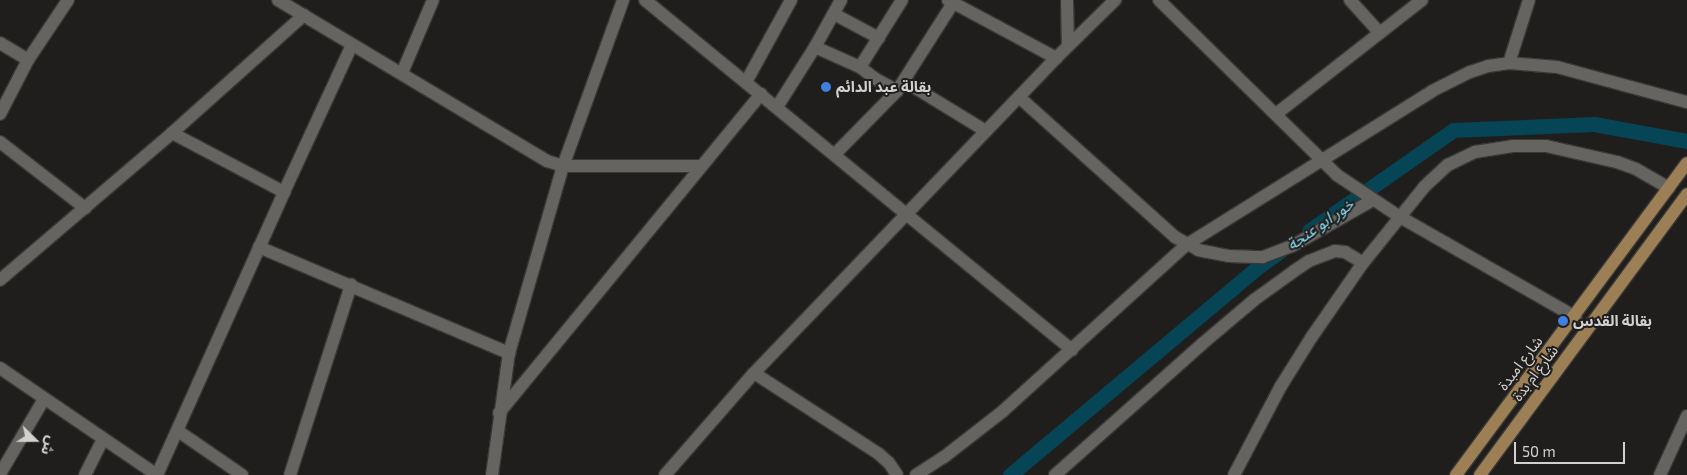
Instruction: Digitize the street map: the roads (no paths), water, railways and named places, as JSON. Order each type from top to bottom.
[{"type":"main road","name":"شارع امبدة","points":[[1456,475],[1575,317],[1687,163]]},
{"type":"main road","name":"شارع ام بدة","points":[[1480,475],[1687,194]]},
{"type":"street","points":[[0,114],[28,60],[68,0]]},
{"type":"street","points":[[278,0],[535,154],[563,166],[700,166]]},
{"type":"street","points":[[402,73],[434,0]]},
{"type":"street","points":[[492,475],[499,413],[509,353],[563,166],[623,0]]},
{"type":"street","points":[[646,0],[1072,350]]},
{"type":"street","points":[[746,82],[791,0]]},
{"type":"street","points":[[777,107],[815,47],[841,0]]},
{"type":"street","points":[[860,66],[902,0]]},
{"type":"street","points":[[1067,0],[1068,46]]},
{"type":"street","points":[[665,475],[754,374],[1056,58],[1116,0]]},
{"type":"street","points":[[1159,0],[1276,114],[1320,160],[1351,186],[1400,217],[1575,317]]},
{"type":"street","points":[[1350,0],[1379,32]]},
{"type":"street","points":[[1276,114],[1422,0]]},
{"type":"street","points":[[1509,63],[1530,0]]},
{"type":"street","points":[[835,154],[900,86],[951,2],[1056,58]]},
{"type":"street","points":[[834,14],[879,38]]},
{"type":"street","points":[[0,280],[172,133],[304,15]]},
{"type":"street","points":[[0,43],[28,60]]},
{"type":"street","points":[[0,368],[157,475],[258,247],[352,45]]},
{"type":"street","points":[[815,47],[860,66],[874,78],[900,86],[986,131]]},
{"type":"street","points":[[916,475],[932,466],[972,435],[1072,350],[1186,245],[1432,91],[1470,72],[1488,66],[1509,63],[1558,67],[1687,102]]},
{"type":"street","points":[[499,413],[761,94]]},
{"type":"street","points":[[1019,97],[1174,238],[1186,245],[1229,256],[1263,257],[1292,246],[1373,200]]},
{"type":"street","points":[[172,133],[284,192]]},
{"type":"street","points":[[0,142],[85,208]]},
{"type":"street","points":[[1234,475],[1297,359],[1363,263],[1424,187],[1458,158],[1475,152],[1513,146],[1546,146],[1582,152],[1636,169],[1669,188]]},
{"type":"street","points":[[258,247],[509,353]]},
{"type":"street","points":[[1055,475],[1247,306],[1294,271],[1309,261],[1335,251],[1345,252],[1363,263]]},
{"type":"street","points":[[290,475],[351,285]]},
{"type":"street","points":[[754,374],[879,454],[890,463],[897,475]]},
{"type":"street","points":[[0,474],[44,399]]},
{"type":"street","points":[[1660,475],[1687,416]]},
{"type":"street","points":[[178,431],[242,475]]},
{"type":"street","points":[[85,475],[103,439]]},
{"type":"waterway","name":"خور ابو عنجة","points":[[1309,231],[1453,130],[1594,124],[1687,141]]},
{"type":"waterway","name":"خور ابو عنجة","points":[[1010,475],[1258,267],[1280,251]]},
{"type":"place","name":"بقالة عبد الدائم","points":[[826,87]]},
{"type":"place","name":"بقالة القدس","points":[[1563,321]]}]
